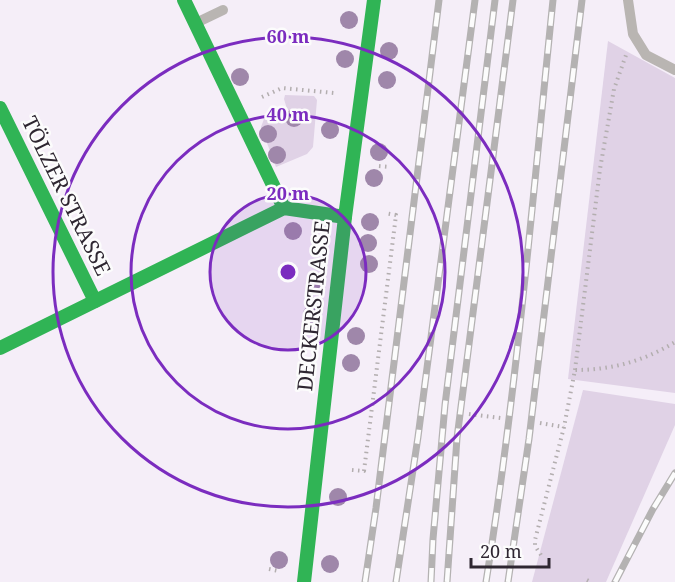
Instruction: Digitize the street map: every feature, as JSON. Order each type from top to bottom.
[{"type":"street","points":[[184,0],[284,208]]},
{"type":"street","name":"DECKERSTRASSE","points":[[304,582],[345,217],[374,0]]},
{"type":"street","name":"TÖLZER STRASSE","points":[[0,108],[95,302]]},
{"type":"street","points":[[0,348],[284,208],[345,217]]},
{"type":"lane","points":[[628,0],[633,34],[646,55],[675,70]]},
{"type":"lane","points":[[195,24],[223,10]]},
{"type":"path","points":[[541,555],[534,540],[564,427],[575,370],[600,169],[615,89],[633,34]]},
{"type":"path","points":[[235,109],[282,88],[361,96]]},
{"type":"path","points":[[352,470],[364,471],[373,402],[396,215],[385,213]]},
{"type":"path","points":[[575,370],[600,370],[627,364],[658,352],[675,342]]},
{"type":"path","points":[[469,414],[501,418]]},
{"type":"path","points":[[540,423],[564,427]]},
{"type":"shaded area","points":[[608,41],[675,78],[675,393],[568,379]]},
{"type":"shaded area","points":[[285,95],[314,96],[317,100],[313,147],[307,154],[276,167],[261,127],[264,119],[274,123],[283,119],[287,109]]},
{"type":"shaded area","points":[[583,390],[675,404],[675,425],[606,582],[532,582]]},
{"type":"railway","points":[[365,582],[439,0]]},
{"type":"railway","points":[[396,582],[418,437],[475,0]]},
{"type":"railway","points":[[431,582],[445,405],[495,0]]},
{"type":"railway","points":[[447,582],[457,438],[513,0]]},
{"type":"railway","points":[[486,582],[516,364],[553,0]]},
{"type":"railway","points":[[508,582],[529,439],[582,0]]},
{"type":"railway","points":[[615,582],[653,509],[675,473]]},
{"type":"traffic: fast","points":[[184,0],[284,208]]},
{"type":"traffic: fast","points":[[304,582],[345,217],[374,0]]},
{"type":"traffic: fast","points":[[0,108],[95,301]]},
{"type":"traffic: fast","points":[[0,348],[284,208],[345,217]]}]
